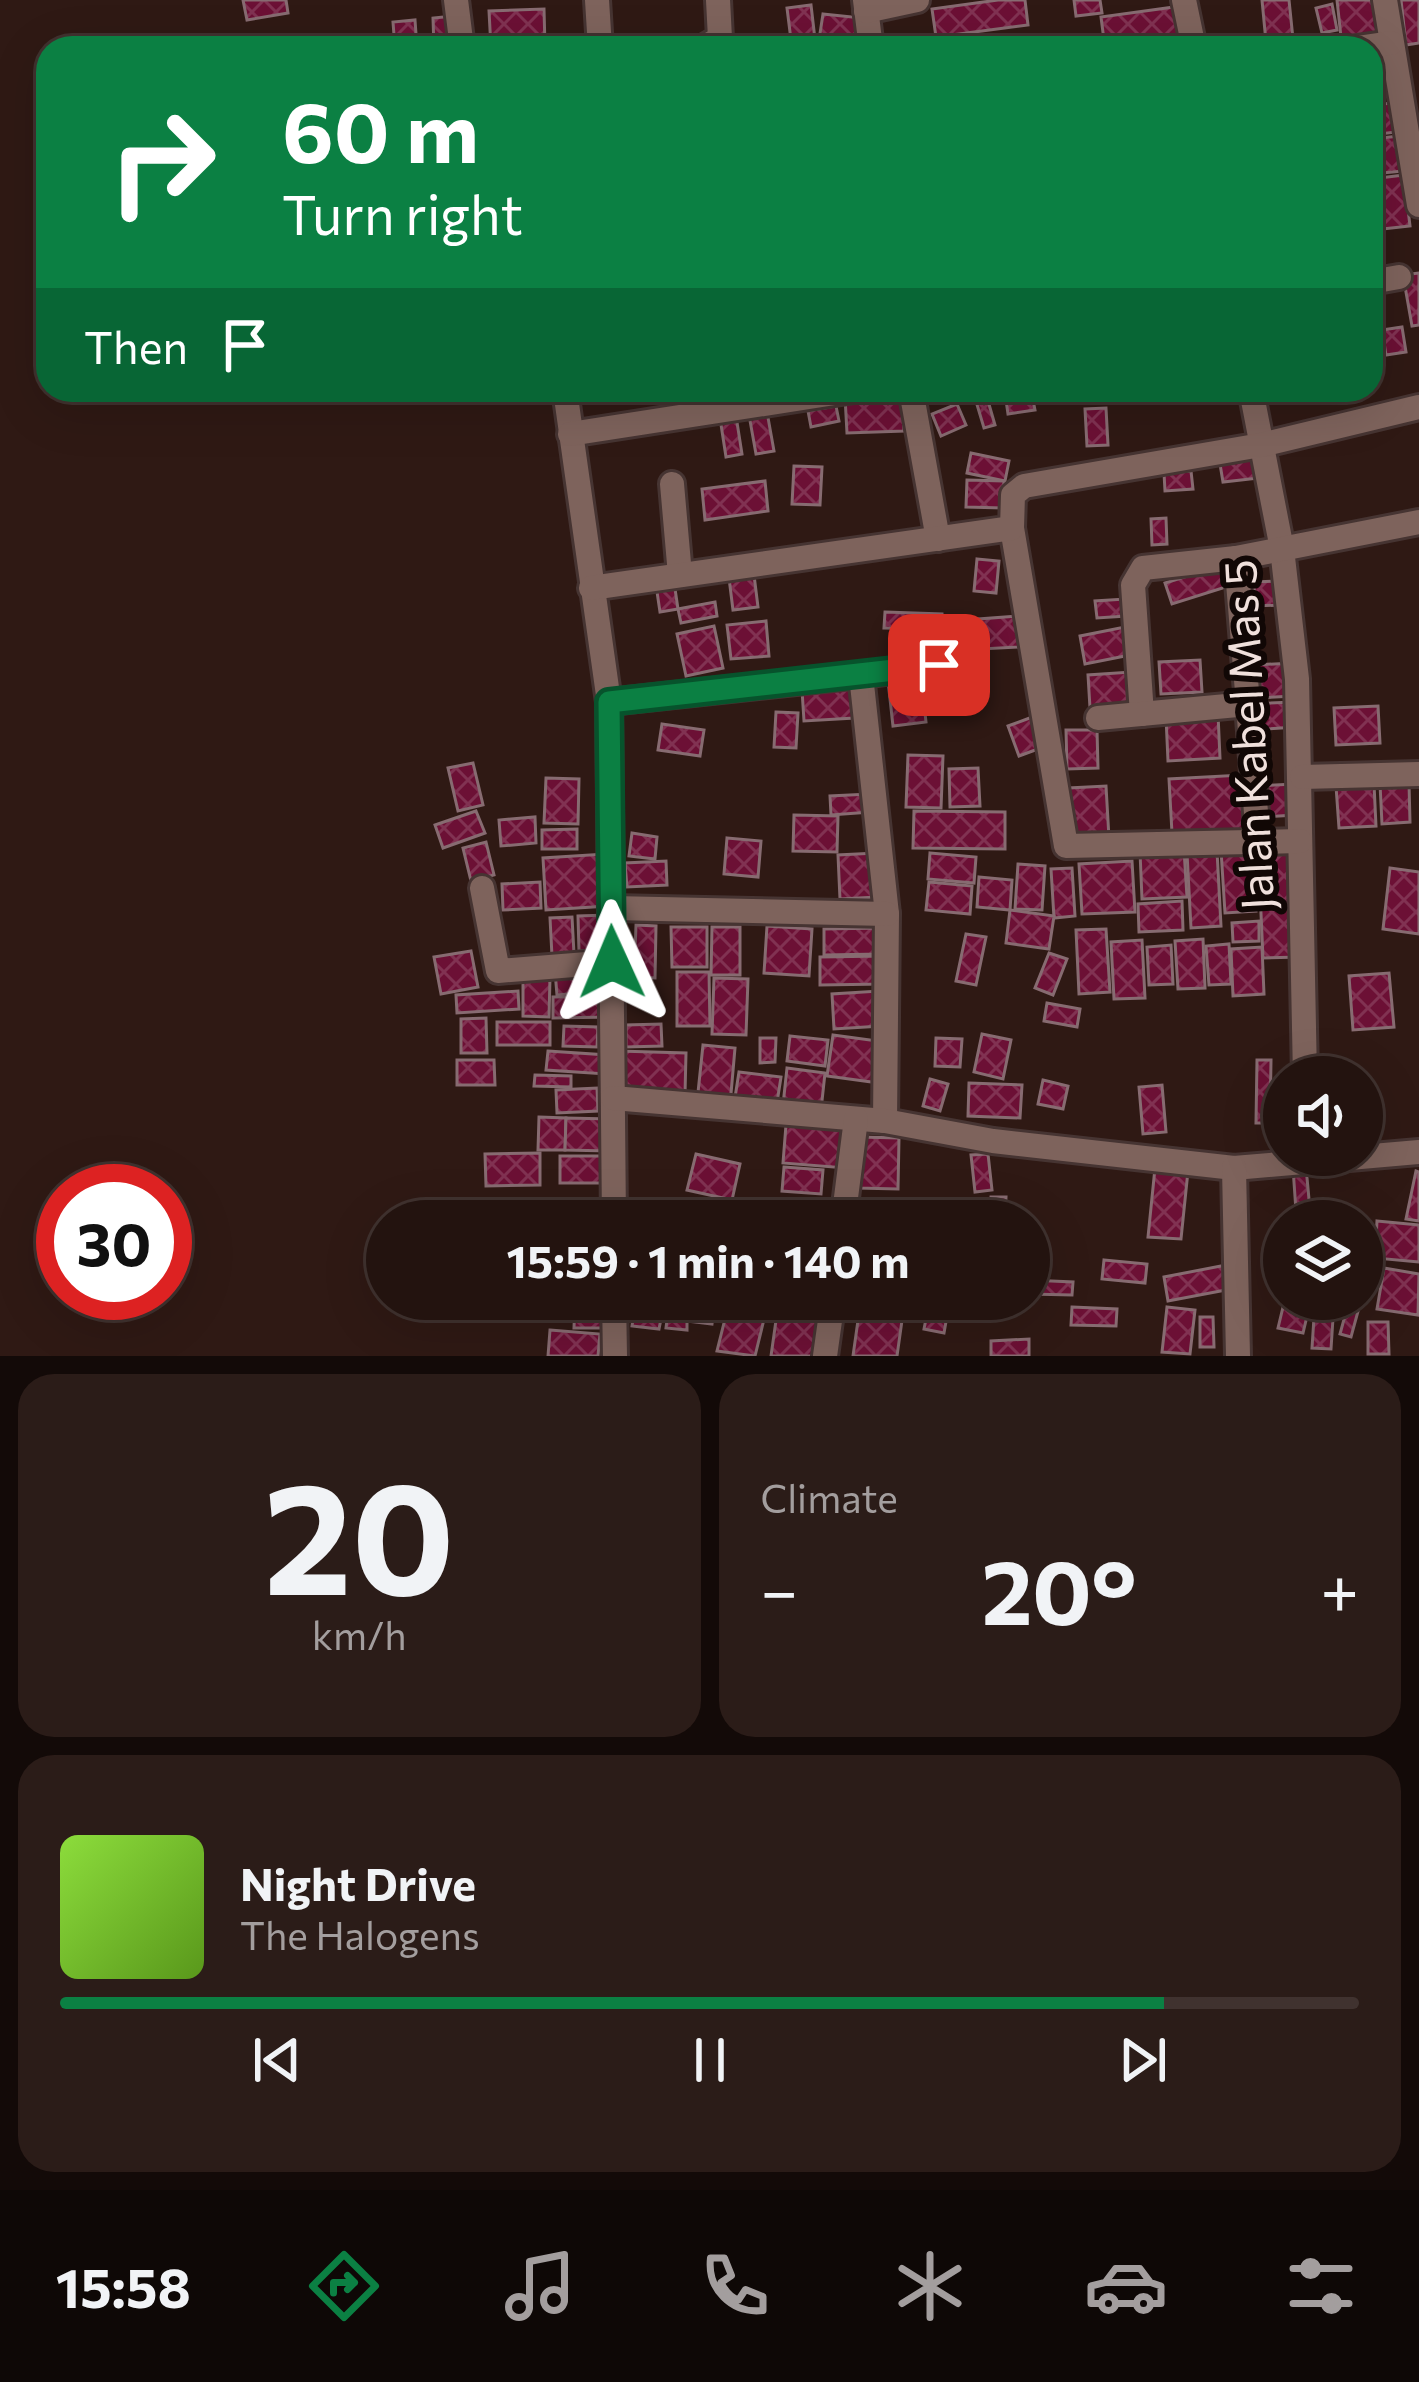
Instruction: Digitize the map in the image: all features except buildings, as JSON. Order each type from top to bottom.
[{"type":"street","points":[[456,0],[460,36]]},
{"type":"street","points":[[597,0],[599,36]]},
{"type":"street","points":[[718,0],[721,36]]},
{"type":"street","points":[[870,36],[866,6],[917,0]]},
{"type":"street","points":[[1184,0],[1192,36]]},
{"type":"street","points":[[1385,0],[1419,206]]},
{"type":"street","points":[[1383,44],[1391,43]]},
{"type":"street","points":[[1383,280],[1400,277]]},
{"type":"street","points":[[567,402],[609,702],[614,1200]]},
{"type":"street","points":[[570,434],[777,402]]},
{"type":"street","points":[[913,402],[938,539]]},
{"type":"street","name":"Jalan Kabel Mas 5","points":[[1253,402],[1282,548],[1302,777],[1305,1056]]},
{"type":"street","points":[[1300,841],[1066,846],[1012,528],[1013,495],[1024,486],[1261,446],[1419,407]]},
{"type":"street","points":[[672,484],[680,575]]},
{"type":"street","points":[[1142,714],[1136,576],[1144,568],[1236,558],[1419,522]]},
{"type":"street","points":[[591,588],[1012,528]]},
{"type":"street","points":[[1236,558],[1258,840]]},
{"type":"street","points":[[609,702],[939,665]]},
{"type":"street","points":[[861,675],[887,914],[884,1121]]},
{"type":"street","points":[[1098,718],[1248,704]]},
{"type":"street","points":[[1302,777],[1419,774]]},
{"type":"street","points":[[482,887],[498,971],[612,962]]},
{"type":"street","points":[[612,908],[887,914]]},
{"type":"street","points":[[614,1098],[884,1121],[993,1141],[1234,1168],[1263,1164]]},
{"type":"street","points":[[846,1200],[856,1119]]},
{"type":"street","points":[[1383,1154],[1419,1152]]},
{"type":"street","points":[[1234,1168],[1238,1356]]},
{"type":"street","points":[[614,1320],[615,1356]]},
{"type":"street","points":[[825,1356],[829,1320]]},
{"type":"route","points":[[612,962],[609,702],[939,665]]}]
